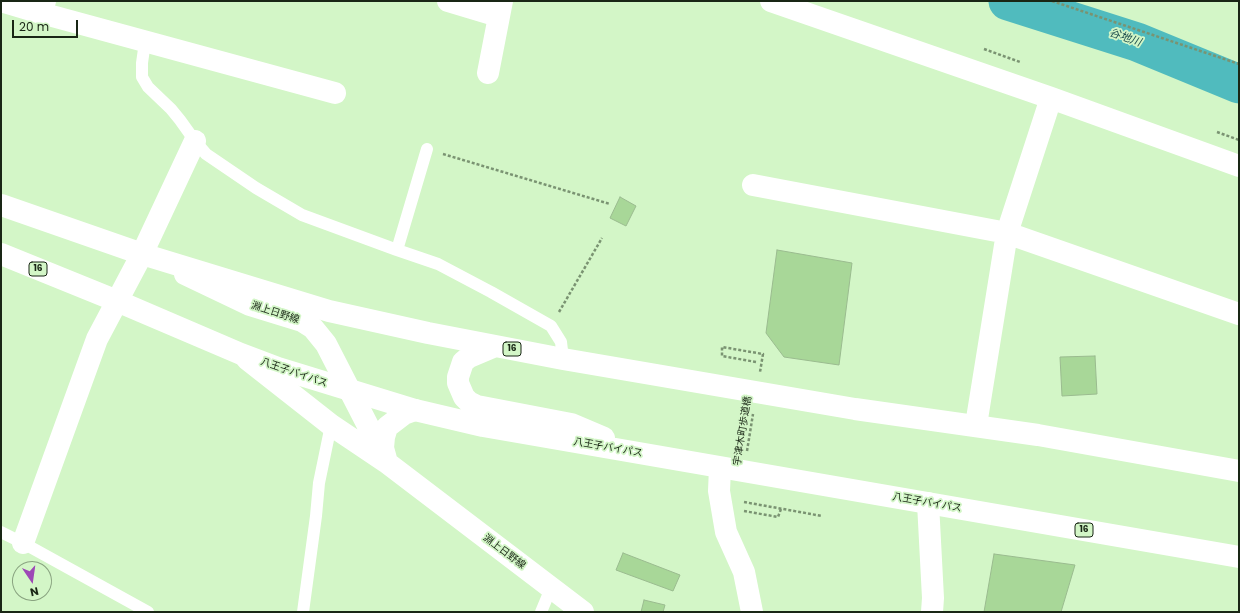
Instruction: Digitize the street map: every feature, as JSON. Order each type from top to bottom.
[{"type":"main road","points":[[1,1],[43,7],[145,42],[335,93]]},
{"type":"main road","points":[[448,1],[500,9],[488,73]]},
{"type":"main road","points":[[771,1],[1051,98],[1239,166]]},
{"type":"main road","points":[[976,425],[1007,233],[1051,98]]},
{"type":"main road","points":[[23,543],[97,339],[142,254],[195,141]]},
{"type":"main road","points":[[753,186],[1007,233],[1239,314]]},
{"type":"main road","name":"16","points":[[1,205],[142,254],[329,311],[428,333],[563,359],[855,409],[1038,435],[1239,471]]},
{"type":"main road","name":"淵上日野線","points":[[142,254],[250,305],[309,324],[321,336],[326,344],[386,462]]},
{"type":"main road","name":"八王子バイパス","points":[[1,261],[75,284],[241,354],[278,368],[415,410],[483,426],[1239,557]]},
{"type":"main road","points":[[495,346],[470,357],[463,362],[458,377],[458,383],[464,397],[469,402],[477,406],[571,424],[638,453]]},
{"type":"main road","name":"淵上日野線","points":[[241,354],[331,425],[386,462],[583,612]]},
{"type":"main road","points":[[386,462],[383,448],[387,427],[404,414],[415,410]]},
{"type":"main road","points":[[720,468],[719,491],[726,532],[744,572],[752,612]]},
{"type":"main road","points":[[928,503],[933,598],[932,612]]},
{"type":"lane","points":[[145,42],[142,77],[148,87],[171,109],[206,154],[256,188],[302,215],[438,264],[492,292],[551,326],[561,342],[563,359]]},
{"type":"lane","points":[[397,250],[427,149]]},
{"type":"lane","points":[[303,612],[319,483],[331,425]]},
{"type":"lane","points":[[1,532],[148,612]]},
{"type":"lane","points":[[541,612],[551,588]]},
{"type":"path","points":[[1052,1],[1239,64]]},
{"type":"path","points":[[427,149],[610,204]]},
{"type":"path","points":[[551,326],[602,238]]},
{"type":"path","points":[[756,362],[722,356],[722,347],[763,354],[760,377]]},
{"type":"path","name":"宇津木町歩道橋","points":[[746,456],[754,409]]},
{"type":"path","points":[[744,502],[822,516]]},
{"type":"path","points":[[738,510],[778,517],[781,509]]},
{"type":"building","points":[[620,197],[636,206],[626,226],[610,218]]},
{"type":"building","points":[[777,250],[852,263],[839,365],[784,357],[766,333]]},
{"type":"building","points":[[1095,356],[1097,394],[1062,396],[1060,357]]},
{"type":"building","points":[[623,553],[680,575],[673,591],[616,570]]},
{"type":"building","points":[[994,554],[1075,565],[1061,612],[984,612]]},
{"type":"building","points":[[644,600],[665,605],[663,612],[641,612]]},
{"type":"waterway","name":"谷地川","points":[[1008,1],[1137,42],[1239,84]]}]
